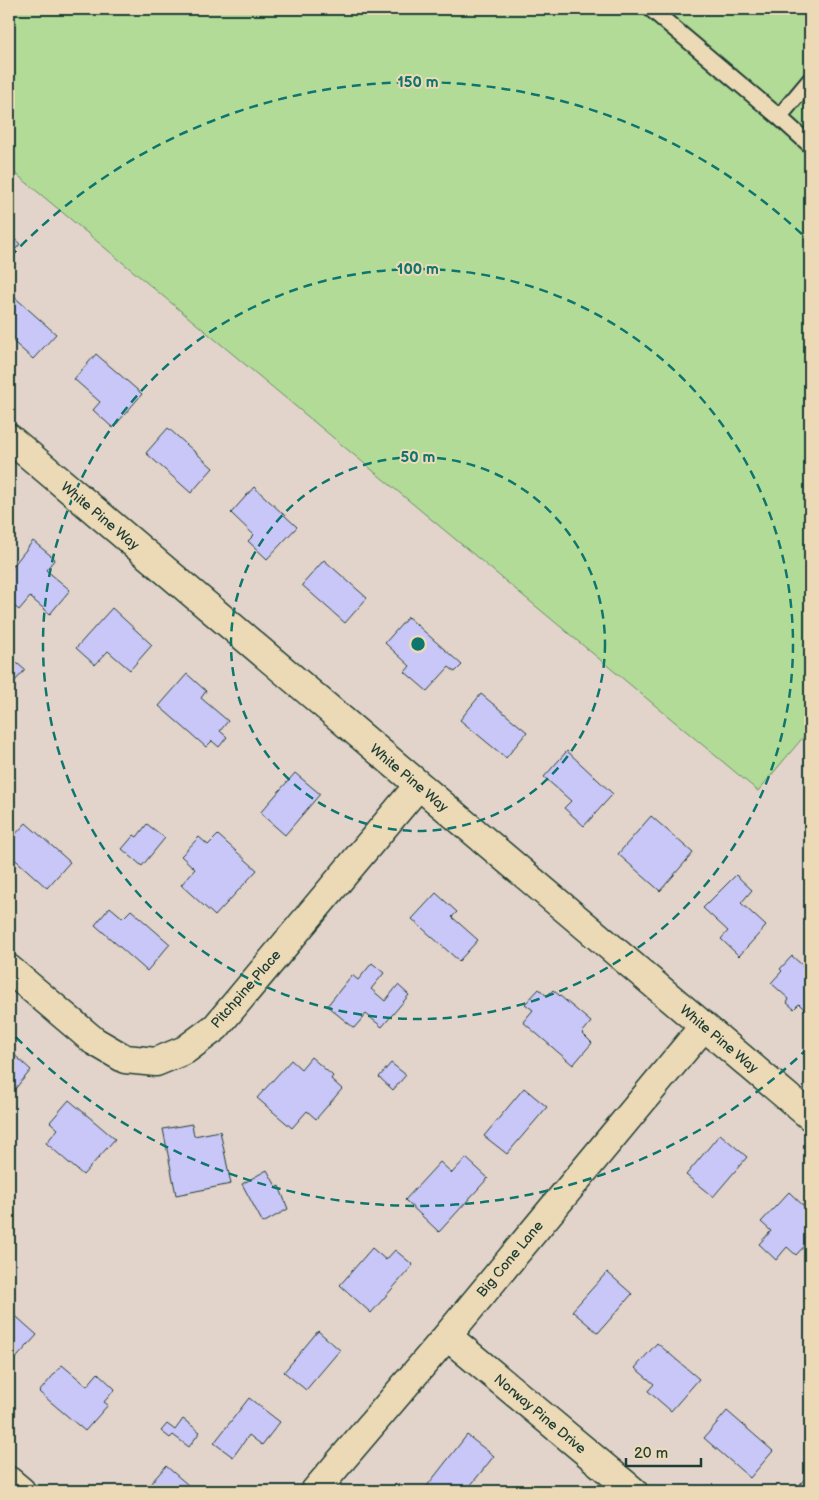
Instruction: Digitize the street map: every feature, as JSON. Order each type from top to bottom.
[{"type":"street","name":"White Pine Way","points":[[9,438],[810,1116]]},
{"type":"street","name":"Pitchpine Place","points":[[9,969],[94,1041],[125,1059],[156,1062],[185,1050],[216,1027],[418,786]]},
{"type":"street","name":"Big Cone Lane","points":[[315,1491],[447,1336],[704,1026]]},
{"type":"street","name":"Norway Pine Drive","points":[[447,1336],[633,1491]]},
{"type":"street","points":[[9,1481],[21,1491]]},
{"type":"lane","points":[[651,9],[810,144]]},
{"type":"lane","points":[[779,117],[810,80]]},
{"type":"green space","points":[[9,9],[810,9],[810,729],[758,791],[9,168]]},
{"type":"building","points":[[11,236],[20,244],[9,257],[9,239]]},
{"type":"building","points":[[11,294],[56,334],[33,359],[9,338],[9,297]]},
{"type":"building","points":[[96,354],[142,394],[113,428],[93,410],[100,402],[74,379]]},
{"type":"building","points":[[168,428],[213,468],[191,493],[146,453]]},
{"type":"building","points":[[254,487],[297,527],[267,559],[248,541],[254,535],[231,513]]},
{"type":"building","points":[[33,541],[55,559],[46,570],[70,590],[50,614],[30,597],[19,610],[9,602],[9,571]]},
{"type":"building","points":[[324,560],[367,598],[345,623],[302,585]]},
{"type":"building","points":[[112,608],[152,645],[130,670],[108,651],[95,665],[76,648]]},
{"type":"building","points":[[408,617],[462,665],[455,672],[449,667],[427,691],[405,672],[410,666],[385,643]]},
{"type":"building","points":[[11,658],[25,670],[14,682],[9,677],[9,660]]},
{"type":"building","points":[[187,674],[206,691],[201,698],[228,721],[220,731],[227,737],[219,747],[212,741],[206,747],[159,706]]},
{"type":"building","points":[[481,694],[527,732],[506,758],[460,720]]},
{"type":"building","points":[[567,751],[613,794],[584,826],[564,808],[571,801],[544,777]]},
{"type":"building","points":[[295,773],[320,794],[285,835],[260,813]]},
{"type":"building","points":[[651,816],[693,853],[660,891],[618,854]]},
{"type":"building","points":[[26,823],[70,862],[47,888],[9,854],[9,841]]},
{"type":"building","points":[[147,824],[165,838],[142,866],[122,849],[134,835],[137,837]]},
{"type":"building","points":[[218,835],[257,870],[215,916],[181,885],[195,869],[181,856],[199,837],[208,845]]},
{"type":"building","points":[[736,875],[752,890],[741,903],[766,926],[739,956],[721,939],[728,931],[703,908]]},
{"type":"building","points":[[436,893],[457,912],[452,917],[478,940],[459,961],[412,919]]},
{"type":"building","points":[[110,907],[123,918],[131,910],[170,944],[147,971],[95,925]]},
{"type":"building","points":[[792,956],[810,972],[810,1015],[799,1004],[794,1009],[787,1003],[789,999],[771,983]]},
{"type":"building","points":[[372,963],[384,973],[371,989],[385,1001],[398,985],[409,995],[382,1027],[366,1014],[354,1028],[327,1006],[352,975],[358,980]]},
{"type":"building","points":[[539,989],[547,996],[553,990],[591,1022],[582,1033],[592,1043],[573,1065],[523,1022],[533,1010],[525,1004]]},
{"type":"building","points":[[9,1050],[31,1070],[9,1096]]},
{"type":"building","points":[[311,1057],[333,1076],[331,1079],[342,1089],[316,1119],[307,1111],[292,1128],[257,1098],[291,1060],[301,1069]]},
{"type":"building","points":[[391,1063],[406,1075],[393,1090],[379,1077]]},
{"type":"building","points":[[524,1088],[547,1107],[507,1154],[484,1136]]},
{"type":"building","points":[[69,1100],[115,1139],[83,1175],[46,1143],[58,1129],[50,1122]]},
{"type":"building","points":[[192,1124],[194,1136],[220,1131],[231,1184],[176,1195],[163,1129]]},
{"type":"building","points":[[720,1134],[747,1157],[713,1197],[686,1175]]},
{"type":"building","points":[[466,1158],[488,1178],[439,1232],[405,1200],[440,1162],[452,1173]]},
{"type":"building","points":[[267,1170],[277,1188],[279,1186],[288,1209],[263,1223],[242,1184]]},
{"type":"building","points":[[789,1192],[810,1212],[810,1240],[796,1255],[787,1247],[776,1260],[759,1244],[771,1231],[761,1222]]},
{"type":"building","points":[[372,1248],[386,1260],[395,1250],[413,1265],[371,1313],[340,1285]]},
{"type":"building","points":[[607,1272],[632,1294],[598,1333],[572,1311]]},
{"type":"building","points":[[9,1310],[37,1335],[9,1366]]},
{"type":"building","points":[[318,1331],[340,1350],[306,1390],[284,1372]]},
{"type":"building","points":[[657,1343],[699,1379],[671,1411],[648,1391],[654,1384],[635,1368]]},
{"type":"building","points":[[62,1365],[87,1386],[98,1373],[115,1389],[104,1402],[108,1405],[85,1431],[39,1392]]},
{"type":"building","points":[[249,1398],[280,1422],[262,1445],[249,1435],[233,1457],[214,1443]]},
{"type":"building","points":[[727,1411],[773,1451],[750,1478],[704,1438]]},
{"type":"building","points":[[183,1419],[200,1432],[189,1447],[173,1435],[170,1438],[161,1431],[167,1424],[175,1430]]},
{"type":"building","points":[[467,1435],[494,1456],[466,1491],[423,1491]]},
{"type":"building","points":[[166,1466],[195,1491],[144,1491]]},
{"type":"building","points":[[810,1473],[810,1491],[794,1491]]}]
